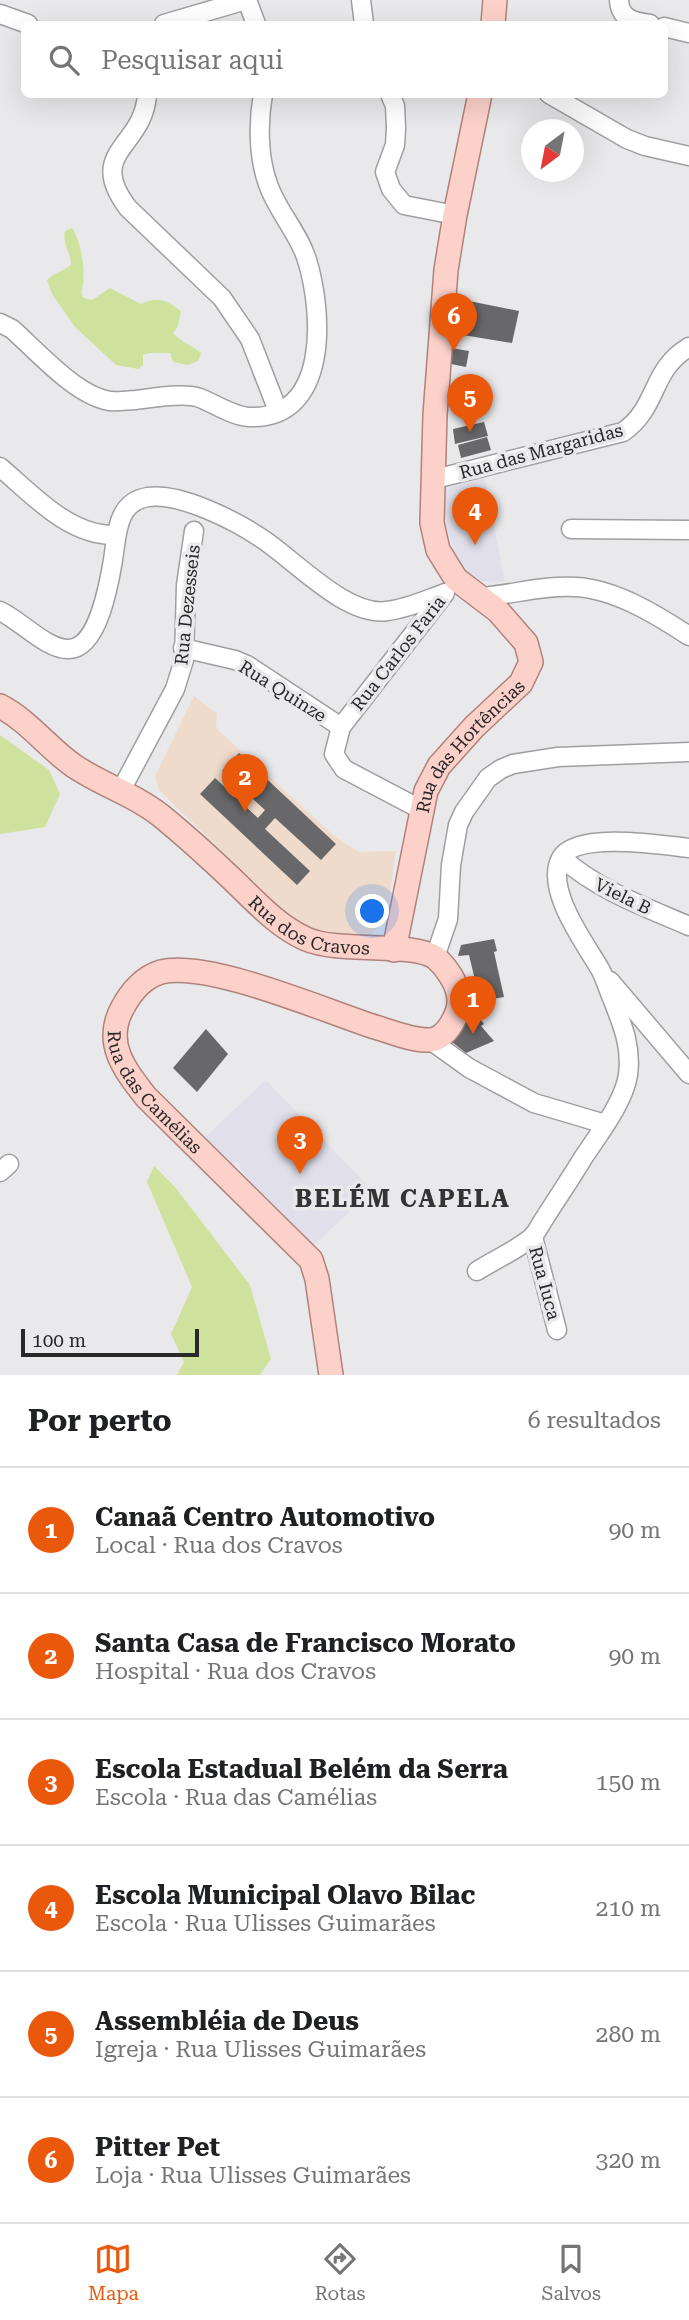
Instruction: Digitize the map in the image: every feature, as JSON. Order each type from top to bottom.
[{"type":"main road","points":[[493,21],[495,0]]},
{"type":"main road","points":[[450,587],[432,523],[435,415],[440,333],[455,215],[479,98]]},
{"type":"main road","name":"Rua das Hortências","points":[[394,950],[426,791],[439,766],[474,727],[521,683],[529,669],[530,653],[526,643],[498,611],[482,599],[450,587]]},
{"type":"main road","name":"Rua dos Cravos","points":[[0,706],[73,765],[120,792],[144,802],[165,818],[267,913],[305,938],[330,946],[415,950],[435,957]]},
{"type":"main road","points":[[430,1040],[445,1032],[459,1004],[452,977],[435,957]]},
{"type":"main road","name":"Rua das Camélias","points":[[331,1375],[317,1279],[311,1260],[146,1097],[127,1072],[117,1051],[114,1029],[116,1019],[138,985],[162,972],[180,970],[246,983],[400,1035],[430,1040]]},
{"type":"street","points":[[174,21],[246,0],[255,21]]},
{"type":"street","points":[[361,0],[364,21]]},
{"type":"street","points":[[619,0],[620,9],[631,21]]},
{"type":"street","points":[[0,14],[21,22]]},
{"type":"street","points":[[668,28],[689,33]]},
{"type":"street","points":[[146,98],[140,123],[116,156],[112,167],[116,191],[128,208],[222,298],[250,339],[278,411]]},
{"type":"street","points":[[0,323],[12,329],[75,385],[92,396],[110,401],[195,396],[246,417],[265,416],[297,399],[313,368],[318,316],[307,257],[268,185],[263,166],[260,141],[263,98]]},
{"type":"street","points":[[392,98],[395,106],[395,145],[385,172],[391,190],[404,205],[455,215]]},
{"type":"street","points":[[556,98],[627,139],[689,156]]},
{"type":"street","name":"Rua das Margaridas","points":[[435,479],[623,432],[635,424],[646,409],[661,373],[671,359],[689,347]]},
{"type":"street","points":[[0,467],[43,505],[76,527],[93,534],[115,535]]},
{"type":"street","points":[[0,611],[53,646],[68,650],[78,647],[89,639],[97,625],[113,560],[115,535],[127,507],[136,500],[160,497],[209,511],[261,538],[351,604],[387,612],[450,587]]},
{"type":"street","name":"Rua Dezesseis","points":[[120,792],[175,689],[184,660],[186,585],[194,531],[188,503]]},
{"type":"street","name":"Rua Dezesseis","points":[[194,531],[209,511]]},
{"type":"street","points":[[571,529],[689,530]]},
{"type":"street","name":"Rua Carlos Faria","points":[[341,727],[450,587]]},
{"type":"street","points":[[482,599],[577,587],[620,598],[689,636]]},
{"type":"street","name":"Rua Quinze","points":[[183,648],[247,665],[341,727]]},
{"type":"street","points":[[341,727],[334,754],[344,769],[421,809]]},
{"type":"street","points":[[435,957],[447,919],[451,865],[458,825],[488,778],[513,764],[558,757],[689,752]]},
{"type":"street","points":[[689,848],[614,842],[586,843],[575,846],[562,858],[558,868],[564,905],[575,931],[601,971],[689,1074]]},
{"type":"street","name":"Viela B","points":[[562,858],[586,878],[606,889],[689,926]]},
{"type":"street","points":[[477,1271],[533,1237],[621,1094],[628,1077],[629,1054],[625,1029],[601,971]]},
{"type":"street","points":[[430,1040],[469,1068],[534,1103],[605,1124]]},
{"type":"street","name":"Rua Iuca","points":[[533,1237],[557,1330]]},
{"type":"shaded area","points":[[484,477],[505,582],[479,581],[466,575],[458,564],[446,526],[445,489]]},
{"type":"shaded area","points":[[194,696],[217,714],[216,728],[333,835],[359,852],[396,851],[386,920],[369,936],[333,938],[304,931],[159,790],[155,776]]},
{"type":"shaded area","points":[[266,1080],[372,1190],[310,1249],[298,1229],[250,1185],[238,1162],[231,1163],[205,1137]]},
{"type":"green space","points":[[72,228],[82,260],[84,278],[81,293],[84,298],[92,300],[110,288],[141,304],[162,300],[171,304],[181,311],[178,326],[173,333],[201,353],[198,361],[188,365],[173,362],[170,353],[150,353],[143,355],[143,365],[139,369],[116,365],[75,327],[52,294],[47,280],[71,265],[64,236],[65,231]]},
{"type":"green space","points":[[0,735],[49,770],[60,794],[45,827],[0,834]]},
{"type":"green space","points":[[154,1166],[175,1187],[250,1285],[271,1359],[260,1375],[177,1375],[184,1362],[171,1334],[192,1287],[147,1182]]},
{"type":"building","points":[[469,301],[519,311],[512,343],[463,335]]},
{"type":"building","points":[[451,348],[469,351],[466,367],[451,364]]},
{"type":"building","points":[[484,422],[488,436],[455,444],[453,429]]},
{"type":"building","points":[[487,437],[491,450],[461,458],[458,445]]},
{"type":"building","points":[[239,753],[336,844],[321,860],[275,818],[265,829],[310,871],[297,885],[200,794],[215,778],[258,818],[265,810],[222,771]]},
{"type":"building","points":[[494,939],[497,951],[494,952],[504,997],[480,1001],[469,955],[458,956],[461,945]]},
{"type":"building","points":[[475,1012],[484,1024],[481,1026],[494,1041],[466,1053],[452,1042]]},
{"type":"building","points":[[206,1029],[228,1054],[197,1092],[173,1068]]},
{"type":"place","name":"Pitter Pet","points":[[454,351]]},
{"type":"place","name":"Assembléia de Deus","points":[[470,432]]},
{"type":"place","name":"Escola Municipal Olavo Bilac","points":[[475,545]]},
{"type":"place","name":"Santa Casa de Francisco Morato","points":[[245,812]]},
{"type":"place","name":"Canaã Centro Automotivo","points":[[473,1034]]},
{"type":"place","name":"Escola Estadual Belém da Serra","points":[[300,1174]]},
{"type":"district","name":"BELÉM CAPELA","points":[[403,1199]]}]
